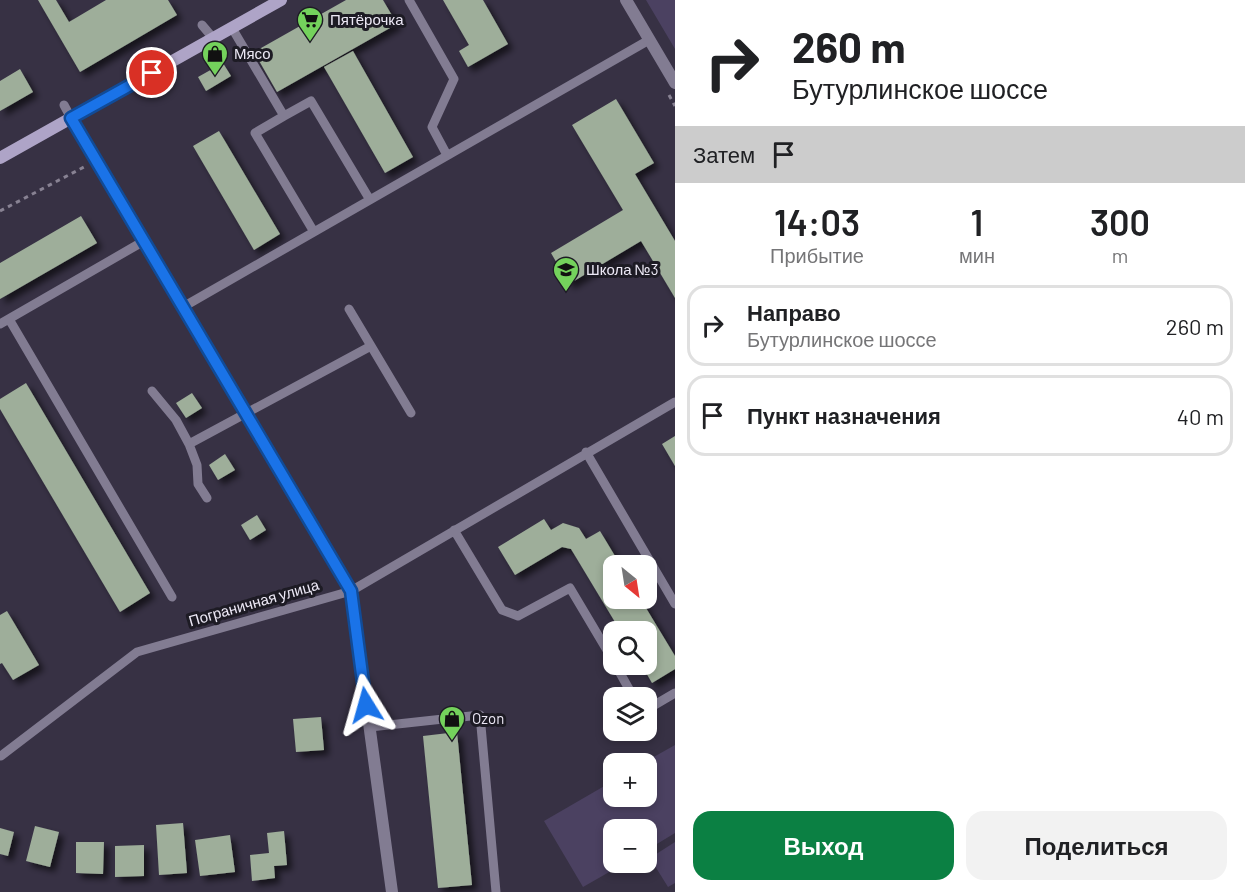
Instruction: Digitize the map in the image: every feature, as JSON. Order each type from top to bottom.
[{"type":"main road","points":[[0,158],[281,0]]},
{"type":"street","points":[[626,0],[675,83]]},
{"type":"street","points":[[71,118],[351,591],[392,892]]},
{"type":"lane","points":[[409,0],[454,79],[432,127],[447,155]]},
{"type":"lane","points":[[202,25],[213,39]]},
{"type":"lane","points":[[232,27],[284,116]]},
{"type":"lane","points":[[183,307],[649,40]]},
{"type":"lane","points":[[314,232],[255,133],[311,100],[370,200]]},
{"type":"lane","points":[[64,105],[71,118]]},
{"type":"lane","points":[[144,241],[4,321],[172,597]]},
{"type":"lane","points":[[349,309],[411,413]]},
{"type":"lane","points":[[189,444],[371,346]]},
{"type":"lane","points":[[152,391],[176,420],[189,444],[197,465],[198,484],[207,498]]},
{"type":"lane","name":"Пограничная улица","points":[[1,756],[137,652],[351,591],[675,402]]},
{"type":"lane","points":[[586,452],[675,604]]},
{"type":"lane","points":[[454,530],[502,610],[518,616],[570,588],[603,644]]},
{"type":"lane","points":[[657,704],[675,693]]},
{"type":"lane","points":[[370,728],[480,715],[496,892]]},
{"type":"path","points":[[0,211],[97,161]]},
{"type":"shaded area","points":[[646,0],[675,0],[675,49]]},
{"type":"shaded area","points":[[675,745],[675,833],[657,844],[657,819],[603,819],[603,873],[608,873],[583,887],[544,821],[603,787],[603,807],[657,807],[657,755]]},
{"type":"shaded area","points":[[675,842],[675,883],[668,887],[657,869],[657,854]]},
{"type":"building","points":[[38,0],[56,0],[69,22],[106,0],[168,0],[177,15],[80,72]]},
{"type":"building","points":[[346,0],[383,0],[397,24],[277,92],[254,52]]},
{"type":"building","points":[[443,0],[483,0],[508,44],[468,67],[459,51],[469,45]]},
{"type":"building","points":[[353,51],[413,157],[385,173],[324,67]]},
{"type":"building","name":"Мясо","points":[[223,63],[231,76],[206,91],[198,77]]},
{"type":"building","points":[[20,69],[33,92],[0,111],[0,81]]},
{"type":"building","points":[[616,99],[654,163],[635,174],[675,241],[675,298],[641,241],[569,284],[551,253],[623,210],[572,125]]},
{"type":"building","points":[[219,131],[280,234],[254,250],[193,146]]},
{"type":"building","points":[[81,216],[97,243],[0,299],[0,263]]},
{"type":"building","points":[[26,383],[150,593],[120,612],[0,409],[0,399]]},
{"type":"building","points":[[192,393],[202,408],[186,418],[176,403]]},
{"type":"building","points":[[675,436],[675,466],[662,444]]},
{"type":"building","points":[[225,454],[235,470],[218,480],[209,465]]},
{"type":"building","points":[[257,515],[266,530],[250,540],[241,525]]},
{"type":"building","points":[[544,519],[551,530],[563,523],[579,528],[586,539],[600,531],[614,555],[603,555],[603,602],[571,549],[562,547],[515,575],[498,547]]},
{"type":"building","points":[[607,609],[647,609],[654,621],[614,621]]},
{"type":"building","points":[[7,611],[39,665],[13,680],[2,663],[0,664],[0,615]]},
{"type":"building","points":[[657,626],[675,656],[675,669],[652,683],[647,675],[657,675]]},
{"type":"building","points":[[321,717],[324,750],[296,752],[293,719]]},
{"type":"building","points":[[457,732],[472,885],[438,888],[423,736]]},
{"type":"building","points":[[183,823],[187,873],[159,875],[156,825]]},
{"type":"building","points":[[35,826],[59,832],[50,867],[26,861]]},
{"type":"building","points":[[0,828],[14,832],[8,856],[0,854]]},
{"type":"building","points":[[284,831],[287,865],[274,866],[275,878],[252,881],[250,855],[269,853],[267,833]]},
{"type":"building","points":[[230,835],[235,872],[200,876],[195,840]]},
{"type":"building","points":[[76,842],[104,842],[103,874],[76,873]]},
{"type":"building","points":[[144,845],[144,876],[115,877],[115,846]]},
{"type":"place","name":"Пятёрочка","points":[[310,43]]},
{"type":"place","name":"Мясо","points":[[215,77]]},
{"type":"place","name":"Школа №3","points":[[566,293]]},
{"type":"place","name":"Ozon","points":[[452,742]]},
{"type":"route","points":[[152,73],[71,118],[351,591],[366,705]]}]
